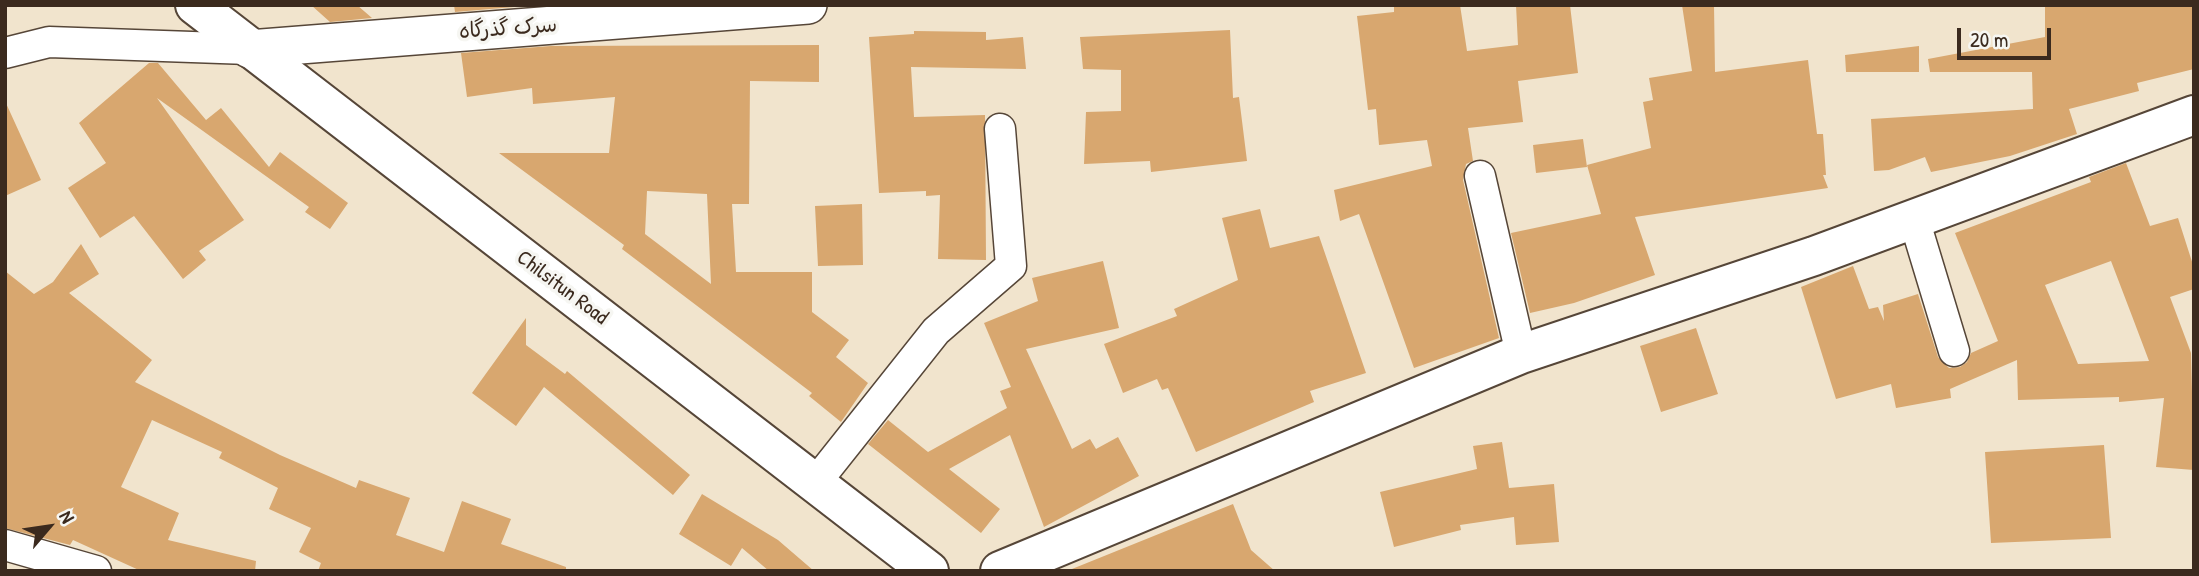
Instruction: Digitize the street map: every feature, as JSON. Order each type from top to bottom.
[{"type":"main road","name":"Chilsitun Road","points":[[195,5],[929,571]]},
{"type":"main road","points":[[1000,571],[1521,354],[1814,256],[2194,114]]},
{"type":"street","name":"سرک گذرگاه","points":[[249,48],[808,5]]},
{"type":"street","points":[[5,53],[49,43],[249,48]]},
{"type":"street","points":[[816,482],[936,331],[1012,266],[1000,129]]},
{"type":"street","points":[[1480,176],[1521,354]]},
{"type":"street","points":[[1914,219],[1954,351]]},
{"type":"street","points":[[5,545],[96,571]]},
{"type":"building","points":[[311,5],[357,5],[372,18],[330,22]]},
{"type":"building","points":[[454,5],[537,5],[455,12]]},
{"type":"building","points":[[1394,5],[1460,5],[1467,51],[1518,45],[1516,5],[1570,5],[1578,73],[1518,81],[1523,122],[1468,128],[1473,161],[1466,164],[1463,180],[1499,338],[1414,368],[1359,214],[1340,221],[1334,190],[1432,166],[1427,140],[1379,145],[1376,109],[1368,110],[1357,16],[1394,12]]},
{"type":"building","points":[[1682,5],[1714,5],[1715,72],[1808,60],[1817,134],[1823,134],[1826,175],[1823,175],[1828,188],[1635,217],[1655,275],[1574,303],[1530,313],[1511,233],[1601,214],[1587,165],[1651,148],[1643,102],[1653,100],[1649,78],[1692,71]]},
{"type":"building","points":[[2045,5],[2194,5],[2194,69],[2137,83],[2139,91],[2069,109],[2077,134],[2010,156],[1931,172],[1925,157],[1889,170],[1874,171],[1871,119],[2033,109],[2032,72],[1930,72],[1928,59],[2045,37]]},
{"type":"building","points":[[1230,30],[1233,98],[1239,97],[1247,161],[1151,172],[1150,161],[1084,164],[1086,112],[1121,111],[1121,70],[1083,69],[1080,37]]},
{"type":"building","points":[[914,31],[986,32],[986,40],[1023,37],[1026,69],[911,67],[914,117],[985,115],[986,260],[938,259],[940,195],[926,196],[926,191],[879,193],[869,37],[914,34]]},
{"type":"building","points":[[819,45],[819,82],[750,81],[749,204],[732,204],[736,272],[812,272],[812,312],[849,340],[836,357],[868,383],[841,422],[809,396],[812,393],[622,249],[624,245],[499,153],[609,153],[615,97],[533,104],[532,88],[467,97],[461,53],[551,46]],"holes":[[[647,191],[707,194],[711,284],[645,234]]]},
{"type":"building","points":[[1919,46],[1919,72],[1846,72],[1845,55]]},
{"type":"building","points":[[149,63],[158,63],[206,120],[221,108],[269,167],[280,152],[348,203],[330,229],[305,212],[309,207],[157,98],[244,220],[199,251],[206,260],[183,279],[134,216],[100,238],[68,188],[106,163],[79,123]]},
{"type":"building","points":[[5,101],[41,180],[5,196]]},
{"type":"building","points":[[1583,139],[1587,167],[1536,173],[1533,145]]},
{"type":"building","points":[[2126,163],[2150,226],[2178,218],[2194,268],[2194,289],[2170,297],[2191,353],[2194,470],[2156,467],[2164,398],[2119,402],[2119,397],[2018,400],[2017,360],[1950,389],[1951,398],[1896,408],[1891,384],[1836,399],[1801,287],[1853,266],[1869,309],[1878,307],[1884,321],[1883,305],[1918,294],[1938,357],[1949,368],[1960,367],[1967,362],[1971,353],[1998,341],[1955,233],[2091,182],[2089,177]],"holes":[[[2111,261],[2149,361],[2078,364],[2045,285]]]},
{"type":"building","points":[[862,204],[863,265],[818,266],[815,206]]},
{"type":"building","points":[[1260,209],[1270,248],[1319,236],[1366,373],[1310,391],[1314,402],[1196,452],[1168,388],[1162,390],[1157,379],[1123,393],[1104,344],[1177,316],[1174,309],[1238,280],[1222,218]]},
{"type":"building","points":[[81,244],[99,274],[69,293],[152,360],[135,382],[280,455],[356,488],[359,480],[410,498],[396,535],[444,552],[462,501],[511,519],[501,544],[566,567],[566,571],[318,571],[321,563],[299,552],[311,528],[269,509],[278,488],[219,458],[222,452],[152,420],[121,487],[179,513],[168,540],[256,561],[255,571],[141,571],[73,540],[70,545],[5,528],[5,271],[34,294],[53,282]]},
{"type":"building","points":[[1103,261],[1119,328],[1026,349],[1072,449],[1090,439],[1096,449],[1118,437],[1139,476],[1044,527],[1010,435],[949,469],[1000,509],[981,533],[868,444],[888,420],[928,452],[1007,408],[1000,391],[1011,387],[984,323],[1038,301],[1032,278]]},
{"type":"building","points":[[526,318],[526,345],[565,374],[567,371],[690,475],[673,495],[544,387],[516,426],[472,393]]},
{"type":"building","points":[[1696,328],[1718,394],[1661,412],[1640,346]]},
{"type":"building","points":[[1502,442],[1509,488],[1554,484],[1559,542],[1516,545],[1514,517],[1460,525],[1461,530],[1394,547],[1380,492],[1477,469],[1473,446]]},
{"type":"building","points":[[2104,445],[2111,538],[1991,543],[1985,452]]},
{"type":"building","points":[[702,494],[778,540],[814,571],[769,571],[742,548],[731,566],[679,534]]},
{"type":"building","points":[[1233,504],[1251,550],[1275,571],[1067,571]]}]
